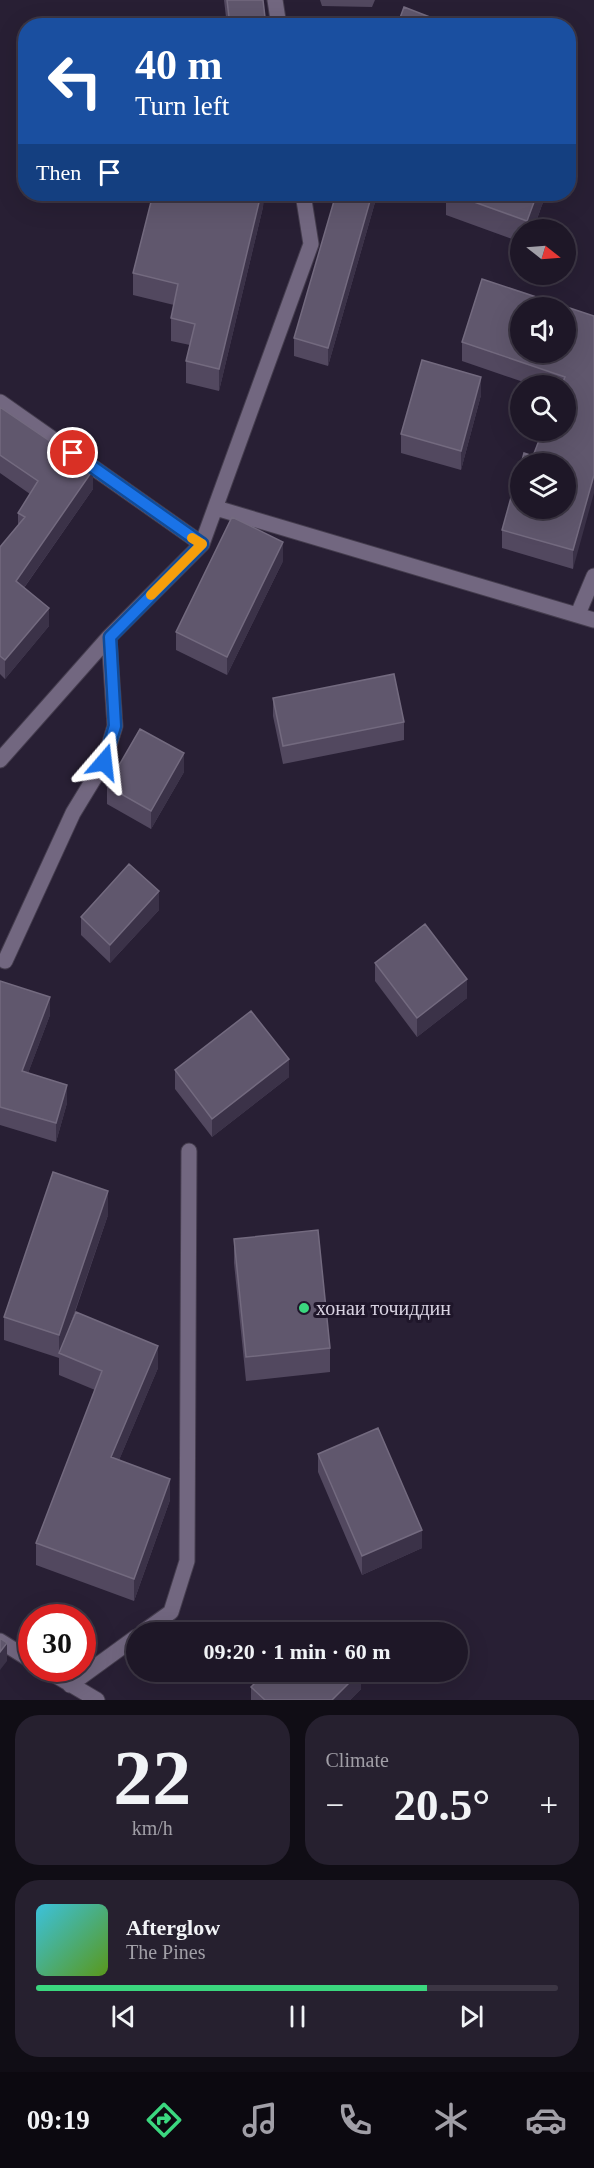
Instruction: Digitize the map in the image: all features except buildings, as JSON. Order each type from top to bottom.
[{"type":"street","points":[[275,0],[278,18]]},
{"type":"street","points":[[0,760],[110,637],[202,544],[310,244],[304,201]]},
{"type":"street","points":[[0,402],[202,544]]},
{"type":"street","points":[[216,508],[594,620]]},
{"type":"street","points":[[578,614],[594,576]]},
{"type":"street","points":[[5,961],[72,813],[104,762],[115,726],[110,637]]},
{"type":"street","points":[[157,1622],[171,1612],[187,1561],[189,1151]]},
{"type":"street","points":[[0,1641],[18,1652]]},
{"type":"street","points":[[70,1685],[126,1644]]},
{"type":"street","points":[[65,1682],[97,1700]]},
{"type":"slow traffic","points":[[151,595],[202,544],[192,538]]},
{"type":"place","name":"хонаи точиддин","points":[[304,1308]]},
{"type":"route","points":[[73,453],[202,544],[110,637],[115,726],[104,762]]}]
